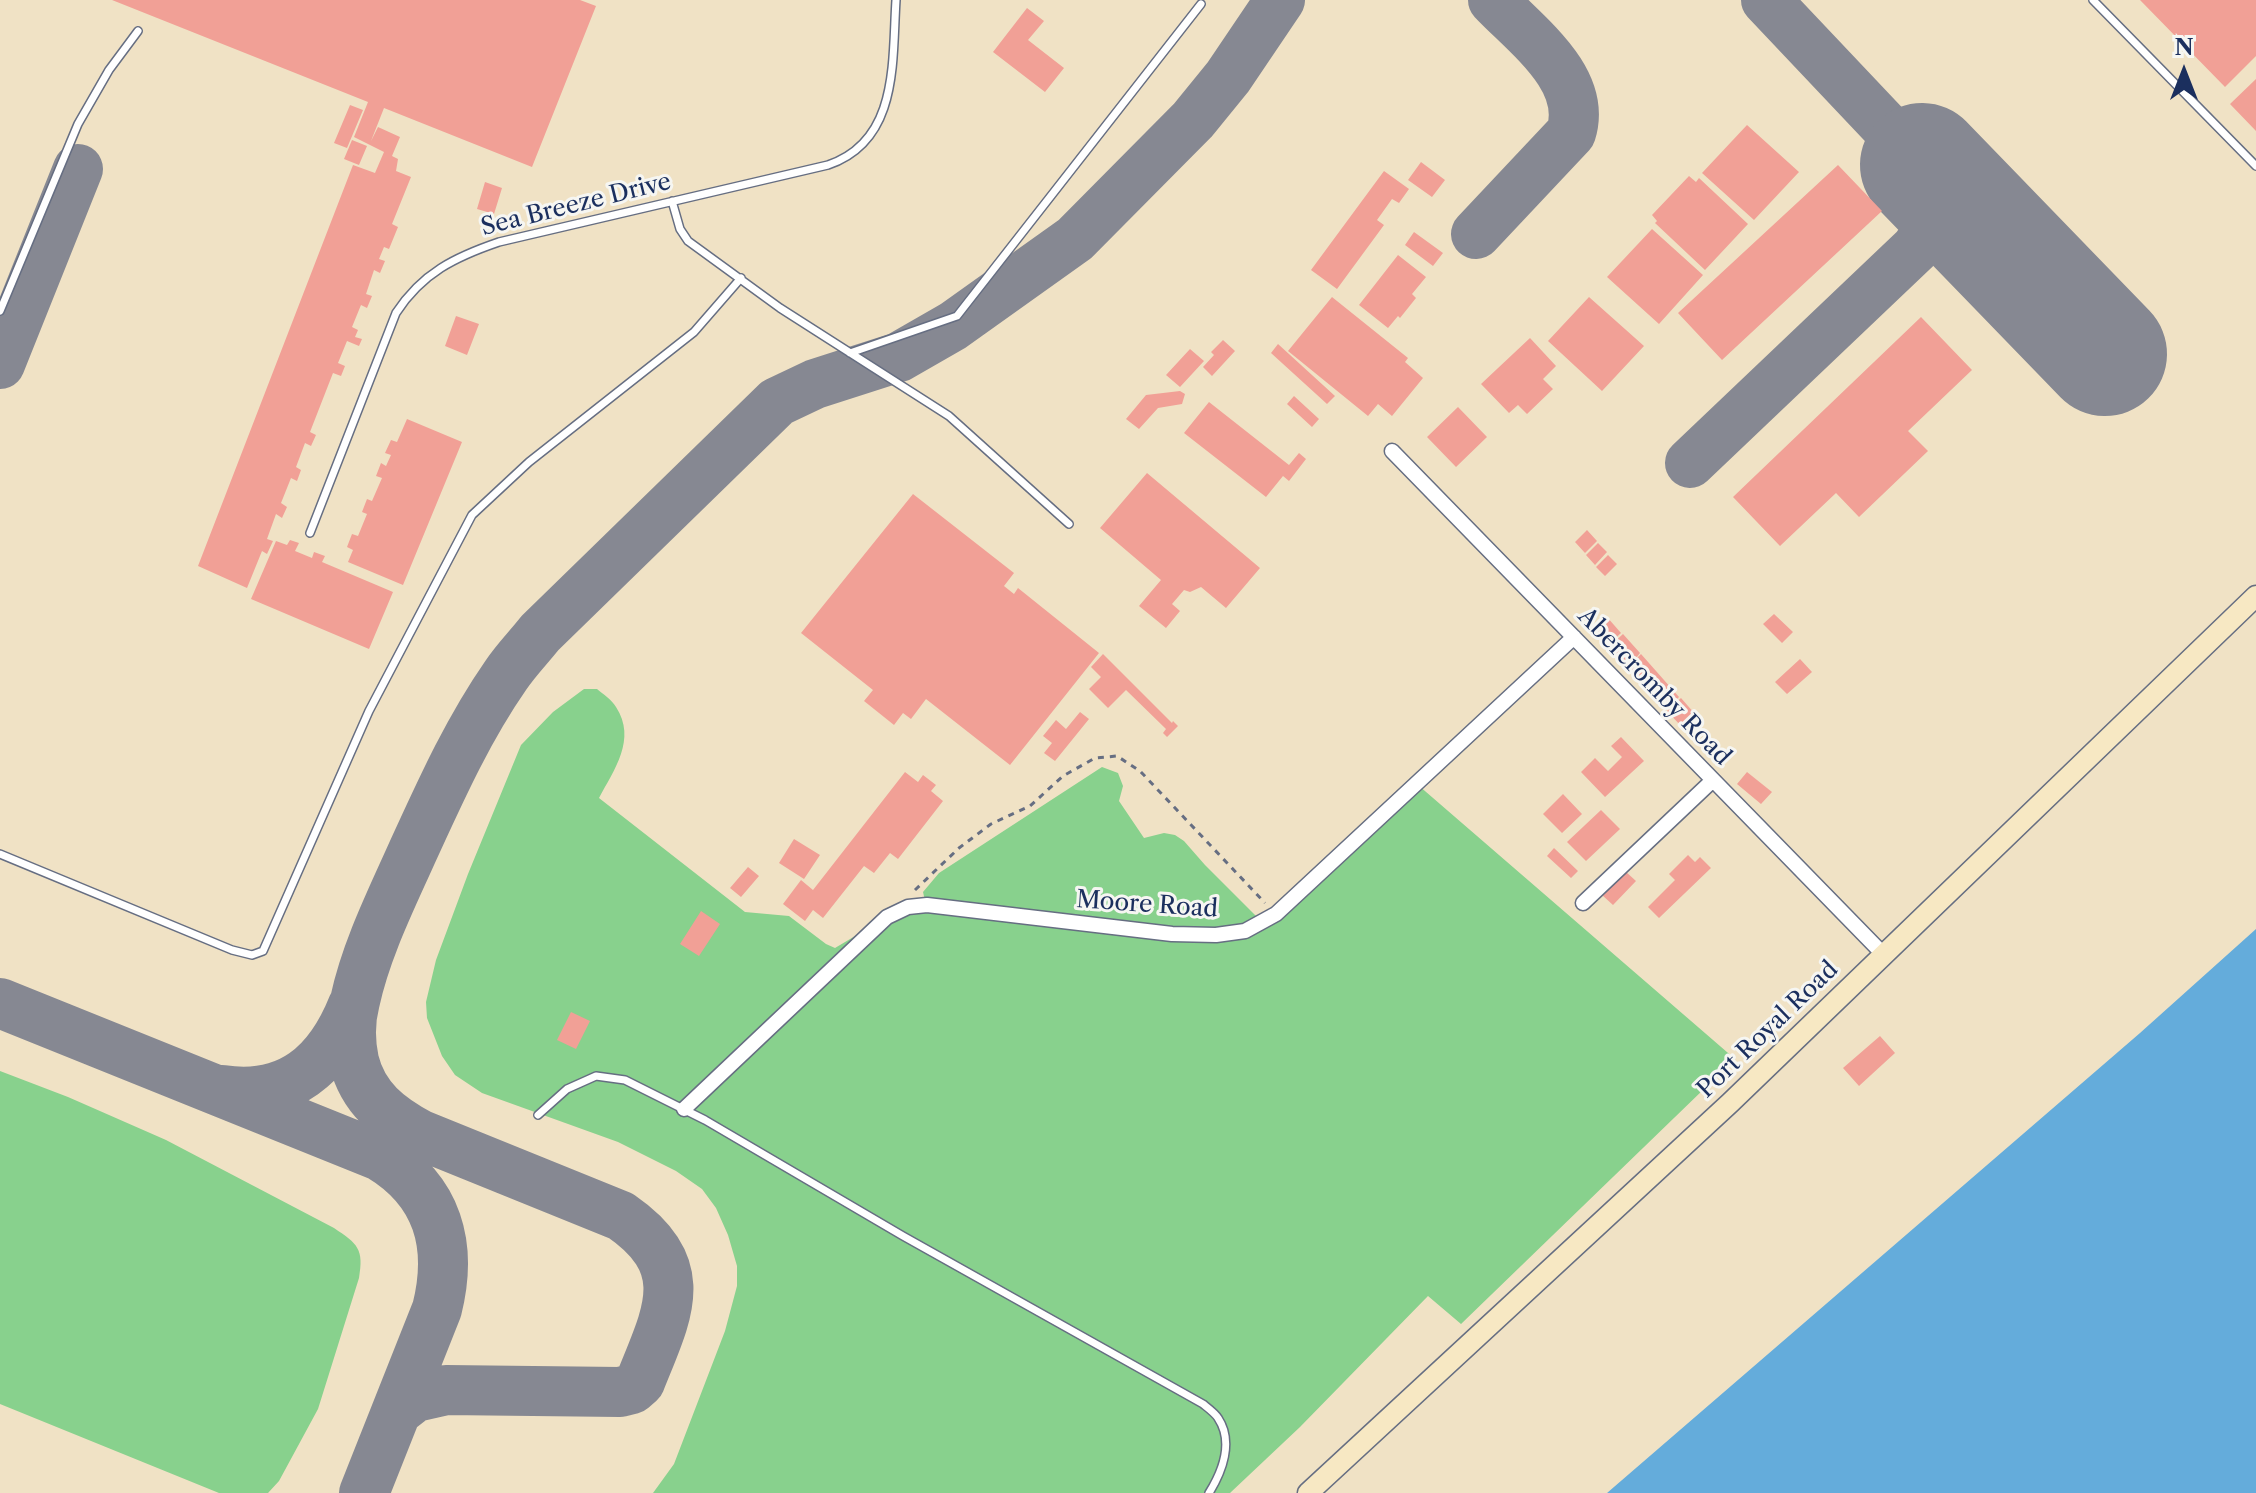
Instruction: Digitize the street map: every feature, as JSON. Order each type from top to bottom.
[{"type":"main road","name":"Port Royal Road","points":[[1308,1493],[1730,1103],[2256,596]]},
{"type":"street","name":"Abercromby Road","points":[[1392,451],[1884,955]]},
{"type":"street","name":"Moore Road","points":[[684,1109],[887,917],[908,907],[927,905],[1172,934],[1216,935],[1245,931],[1276,914],[1574,637]]},
{"type":"street","points":[[1583,903],[1713,780]]},
{"type":"lane","name":"Sea Breeze Drive","points":[[310,533],[396,313],[410,292],[436,270],[466,253],[499,242],[842,160],[865,144],[883,115],[888,96],[896,0]]},
{"type":"lane","points":[[2093,0],[2256,166]]},
{"type":"lane","points":[[850,353],[957,316],[1201,4]]},
{"type":"lane","points":[[0,311],[78,124],[109,70],[138,31]]},
{"type":"lane","points":[[672,201],[680,229],[688,241],[780,308],[949,416],[1069,524]]},
{"type":"lane","points":[[0,854],[232,950],[252,955],[263,951],[369,711],[472,515],[529,462],[694,332],[741,278]]},
{"type":"lane","points":[[538,1115],[567,1089],[596,1076],[625,1080],[684,1109],[1203,1404],[1218,1418],[1225,1450],[1222,1473],[1209,1493]]},
{"type":"path","points":[[887,917],[959,848],[991,824],[1030,806],[1063,776],[1095,758],[1117,756],[1140,771],[1276,914]]},
{"type":"green space","points":[[584,689],[597,689],[612,702],[622,719],[624,731],[617,765],[599,798],[745,912],[789,916],[835,948],[887,917],[926,905],[923,892],[939,873],[1102,767],[1118,773],[1123,786],[1119,801],[1144,838],[1164,833],[1184,841],[1262,922],[1418,785],[1735,1059],[1461,1324],[1428,1296],[1300,1427],[1230,1493],[653,1493],[674,1464],[725,1331],[737,1286],[737,1266],[716,1208],[702,1189],[676,1171],[618,1142],[482,1093],[455,1075],[442,1056],[427,1018],[426,1002],[436,960],[521,745],[553,712]]},
{"type":"green space","points":[[0,1071],[166,1140],[334,1228],[354,1243],[361,1260],[359,1278],[318,1409],[279,1481],[268,1493],[219,1493],[0,1404]]},
{"type":"water","points":[[2256,929],[2256,1493],[1607,1493],[2140,1033]]},
{"type":"building","points":[[112,0],[580,0],[596,6],[532,167],[384,108],[371,141],[378,127],[400,137],[392,156],[398,159],[396,171],[411,177],[392,224],[398,227],[389,249],[384,247],[379,259],[385,261],[380,273],[374,270],[366,294],[372,296],[367,308],[361,305],[352,327],[358,330],[355,337],[362,339],[359,346],[347,341],[338,363],[345,366],[341,376],[333,373],[310,432],[316,435],[311,446],[305,443],[296,467],[301,470],[297,481],[291,478],[281,503],[287,507],[282,518],[276,514],[267,539],[273,541],[267,554],[262,551],[247,588],[198,566],[353,165],[375,173],[384,152],[354,137],[368,102]]},
{"type":"building","points":[[2140,0],[2256,0],[2256,56],[2225,87]]},
{"type":"building","points":[[1027,8],[1044,21],[1028,40],[1064,68],[1045,92],[993,52]]},
{"type":"building","points":[[2256,79],[2256,131],[2230,104]]},
{"type":"building","points":[[350,105],[363,110],[347,148],[334,143]]},
{"type":"building","points":[[1747,125],[1799,172],[1754,220],[1702,173]]},
{"type":"building","points":[[352,140],[367,146],[359,165],[344,159]]},
{"type":"building","points":[[1421,162],[1445,180],[1432,197],[1408,180]]},
{"type":"building","points":[[1838,165],[1882,211],[1722,360],[1678,313]]},
{"type":"building","points":[[1384,171],[1409,189],[1399,203],[1392,199],[1377,220],[1384,225],[1337,289],[1311,270]]},
{"type":"building","points":[[1689,176],[1696,182],[1699,178],[1748,224],[1705,270],[1655,223],[1657,221],[1652,215]]},
{"type":"building","points":[[485,182],[502,188],[494,214],[477,209]]},
{"type":"building","points":[[1652,229],[1703,275],[1659,324],[1607,277]]},
{"type":"building","points":[[1414,232],[1443,253],[1433,266],[1405,245]]},
{"type":"building","points":[[1398,255],[1426,277],[1412,294],[1416,298],[1388,328],[1359,305]]},
{"type":"building","points":[[1332,297],[1408,358],[1405,362],[1423,378],[1392,416],[1378,404],[1368,416],[1288,351]]},
{"type":"building","points":[[1589,297],[1644,346],[1602,391],[1548,341]]},
{"type":"building","points":[[456,316],[479,324],[467,355],[445,346]]},
{"type":"building","points":[[1921,317],[1972,370],[1908,431],[1928,451],[1859,517],[1836,493],[1780,546],[1733,497]]},
{"type":"building","points":[[1530,338],[1556,366],[1543,379],[1553,389],[1527,414],[1518,405],[1509,413],[1481,384]]},
{"type":"building","points":[[1223,340],[1235,351],[1212,376],[1203,367],[1214,355],[1211,352]]},
{"type":"building","points":[[1278,344],[1335,396],[1327,404],[1271,353]]},
{"type":"building","points":[[1190,349],[1204,361],[1180,387],[1166,375]]},
{"type":"building","points":[[1180,391],[1185,394],[1182,404],[1158,408],[1139,429],[1126,419],[1146,395]]},
{"type":"building","points":[[1294,396],[1319,419],[1312,427],[1287,404]]},
{"type":"building","points":[[1209,402],[1289,465],[1299,453],[1306,459],[1289,481],[1283,476],[1266,497],[1184,433]]},
{"type":"building","points":[[1458,407],[1487,437],[1456,467],[1427,437]]},
{"type":"building","points":[[407,419],[462,442],[403,585],[348,562],[353,550],[347,547],[352,534],[358,536],[367,514],[362,512],[367,499],[372,501],[382,478],[376,476],[381,463],[386,466],[391,455],[385,453],[391,440],[397,442]]},
{"type":"building","points":[[1147,473],[1260,568],[1226,608],[1201,587],[1190,592],[1184,590],[1172,604],[1180,611],[1166,628],[1139,606],[1161,580],[1100,528]]},
{"type":"building","points":[[913,494],[1014,573],[1004,586],[1014,594],[1018,588],[1099,653],[1010,765],[926,699],[911,719],[903,713],[894,725],[864,701],[873,690],[801,633]]},
{"type":"building","points":[[1587,530],[1597,541],[1585,553],[1575,542]]},
{"type":"building","points":[[290,540],[299,543],[295,551],[312,558],[314,552],[325,556],[322,562],[393,592],[369,649],[251,599],[276,541],[287,545]]},
{"type":"building","points":[[1598,543],[1607,552],[1595,565],[1586,555]]},
{"type":"building","points":[[1608,555],[1617,564],[1605,576],[1596,567]]},
{"type":"building","points":[[1774,614],[1793,632],[1782,643],[1763,624]]},
{"type":"building","points":[[1607,617],[1621,633],[1608,645],[1593,629]]},
{"type":"building","points":[[1623,634],[1640,653],[1633,662],[1641,654],[1679,697],[1666,710],[1610,646]]},
{"type":"building","points":[[1103,654],[1178,726],[1167,737],[1163,733],[1166,729],[1126,690],[1108,708],[1089,689],[1101,677],[1091,667]]},
{"type":"building","points":[[1800,659],[1812,672],[1787,694],[1775,682]]},
{"type":"building","points":[[1681,698],[1695,714],[1681,726],[1667,711]]},
{"type":"building","points":[[1080,712],[1089,719],[1055,761],[1044,753],[1052,743],[1043,736],[1056,720],[1066,729]]},
{"type":"building","points":[[1621,737],[1644,761],[1605,797],[1581,772],[1595,758],[1608,771],[1622,757],[1611,746]]},
{"type":"building","points":[[905,772],[918,782],[923,775],[936,785],[931,791],[943,801],[898,859],[890,853],[874,873],[864,866],[823,918],[813,910],[805,921],[783,904],[801,880],[813,890]]},
{"type":"building","points":[[1747,772],[1772,792],[1761,804],[1737,784]]},
{"type":"building","points":[[1563,794],[1582,814],[1562,833],[1543,814]]},
{"type":"building","points":[[1601,810],[1620,829],[1586,861],[1567,842]]},
{"type":"building","points":[[794,839],[820,855],[804,879],[779,863]]},
{"type":"building","points":[[1554,848],[1578,871],[1571,878],[1547,856]]},
{"type":"building","points":[[1688,855],[1695,862],[1700,857],[1711,868],[1659,918],[1648,907],[1675,880],[1669,874]]},
{"type":"building","points":[[748,867],[759,876],[741,897],[730,888]]},
{"type":"building","points":[[1625,871],[1636,881],[1613,905],[1602,895]]},
{"type":"building","points":[[701,911],[720,924],[699,956],[680,944]]},
{"type":"building","points":[[571,1012],[590,1021],[576,1049],[557,1040]]},
{"type":"building","points":[[1880,1036],[1895,1053],[1859,1086],[1843,1068]]},
{"type":"taxiway","points":[[397,1411],[415,1397],[446,1390],[620,1392],[632,1389],[640,1382],[659,1335],[668,1293],[667,1273],[659,1254],[644,1235],[621,1216],[421,1135],[379,1106],[364,1086],[354,1061],[352,1016],[372,944],[444,785],[492,696],[540,633],[777,402],[815,384],[899,357],[953,326],[1075,239],[1193,120],[1228,77],[1280,0]]},
{"type":"taxiway","points":[[1476,234],[1571,133],[1574,113],[1571,94],[1551,59],[1493,0]]},
{"type":"taxiway","points":[[1690,463],[1916,248],[1928,228],[1933,208],[1931,187],[1922,165],[1766,0]]},
{"type":"taxiway","points":[[0,364],[78,169]]},
{"type":"taxiway","points":[[0,1003],[380,1156],[416,1186],[436,1222],[441,1242],[442,1285],[437,1309],[364,1493]]},
{"type":"taxiway","points":[[222,1090],[246,1092],[267,1089],[304,1074],[332,1045],[353,1005]]},
{"type":"runway","points":[[1922,165],[2105,354]]}]
